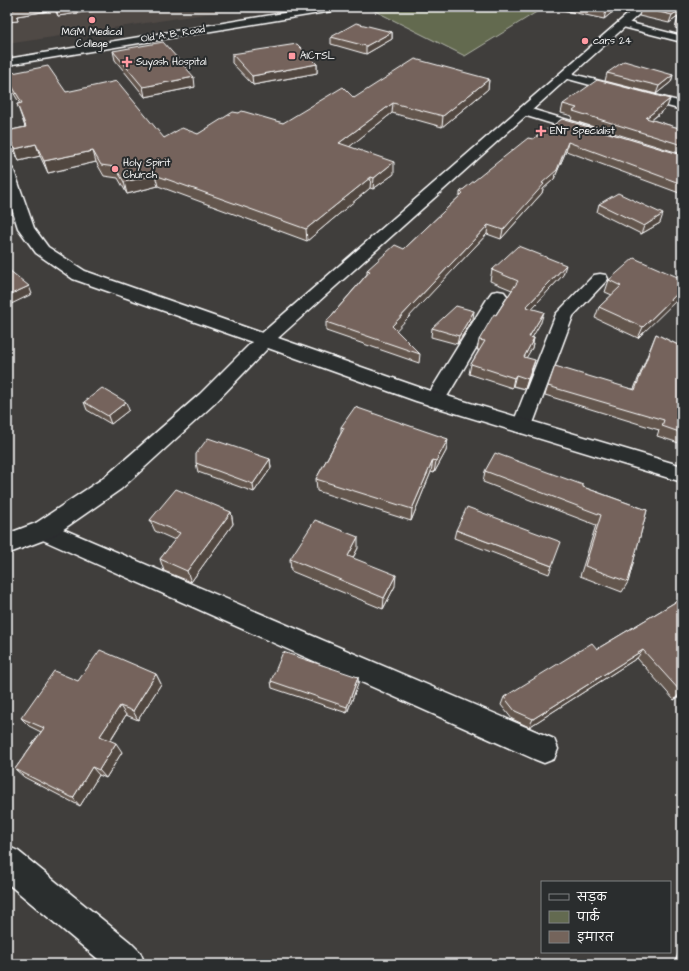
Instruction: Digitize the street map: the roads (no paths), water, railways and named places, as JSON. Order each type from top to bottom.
[{"type":"street","name":"Old A. B. Road","points":[[7,62],[124,41],[338,7]]},
{"type":"street","points":[[7,544],[44,530],[113,483],[207,400],[265,340],[642,7]]},
{"type":"street","points":[[623,24],[682,39]]},
{"type":"street","points":[[565,75],[682,106]]},
{"type":"street","points":[[524,111],[599,135]]},
{"type":"street","points":[[7,171],[26,228],[42,250],[79,275],[435,400],[682,474]]},
{"type":"street","points":[[522,426],[565,314],[600,279]]},
{"type":"street","points":[[435,400],[498,296]]},
{"type":"street","points":[[44,530],[544,749]]},
{"type":"street","points":[[7,862],[118,954],[128,964]]},
{"type":"place","name":"MGM Medical College","points":[[92,20]]},
{"type":"place","name":"cars 24","points":[[585,41]]},
{"type":"place","name":"AICTSL","points":[[292,56]]},
{"type":"place","name":"Suyash Hospital","points":[[127,62]]},
{"type":"place","name":"ENT Specialist","points":[[541,131]]},
{"type":"place","name":"Holy Spirit Church","points":[[115,169]]}]
